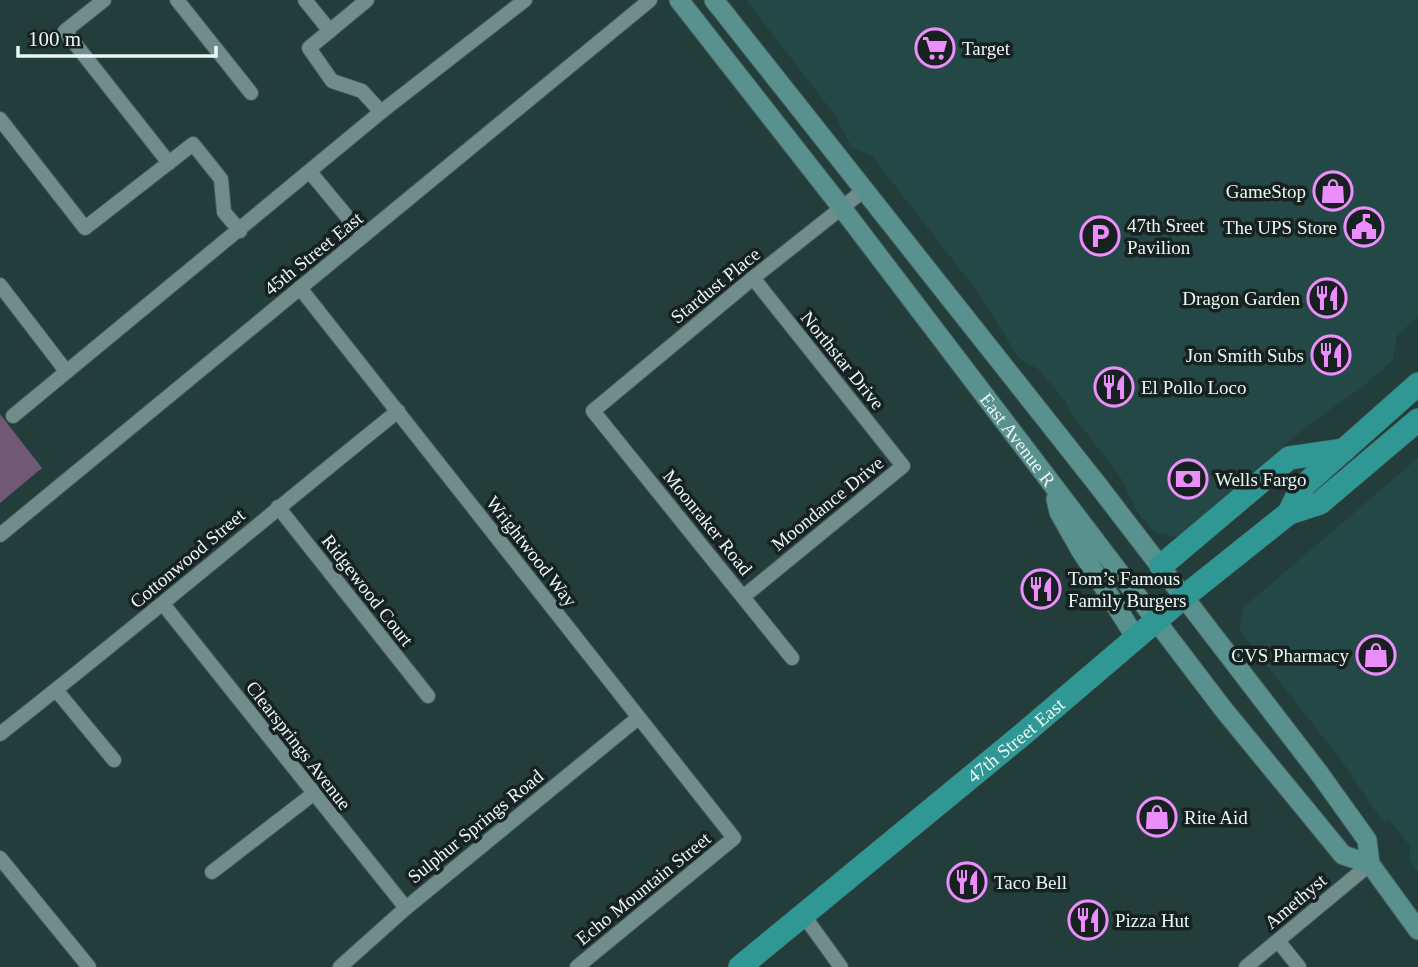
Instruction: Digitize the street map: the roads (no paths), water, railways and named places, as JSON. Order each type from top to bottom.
[{"type":"highway","name":"47th Street East","points":[[1289,513],[1301,488],[1418,384]]},
{"type":"highway","name":"47th Street East","points":[[740,967],[1185,596],[1289,513],[1320,503],[1418,419]]},
{"type":"highway","points":[[1161,566],[1289,458],[1344,450]]},
{"type":"main road","name":"East Avenue R","points":[[679,0],[842,208],[1241,731],[1343,855],[1370,864]]},
{"type":"main road","name":"East Avenue R","points":[[714,0],[1185,596],[1319,773],[1367,840],[1370,864],[1418,930]]},
{"type":"main road","points":[[1053,484],[1059,512],[1136,638]]},
{"type":"street","points":[[104,0],[65,31],[169,163]]},
{"type":"street","points":[[177,0],[251,93]]},
{"type":"street","points":[[305,0],[330,31]]},
{"type":"street","points":[[367,0],[309,48],[332,81],[362,91],[381,112]]},
{"type":"street","points":[[13,416],[381,112],[525,0]]},
{"type":"street","name":"45th Street East","points":[[0,535],[650,0]]},
{"type":"street","points":[[0,119],[85,228],[193,144],[221,179],[224,212],[240,231]]},
{"type":"street","points":[[310,172],[363,236]]},
{"type":"street","name":"Stardust Place","points":[[593,411],[863,191]]},
{"type":"street","name":"Northstar Drive","points":[[753,278],[903,466]]},
{"type":"street","points":[[0,285],[66,371]]},
{"type":"street","name":"Wrightwood Way","points":[[300,288],[734,838]]},
{"type":"street","name":"Cottonwood Street","points":[[0,734],[398,411]]},
{"type":"street","name":"Moonraker Road","points":[[593,411],[792,658]]},
{"type":"street","name":"Moondance Drive","points":[[743,597],[903,466]]},
{"type":"street","name":"Ridgewood Court","points":[[278,507],[428,696]]},
{"type":"street","name":"Clearsprings Avenue","points":[[163,604],[405,908]]},
{"type":"street","points":[[56,690],[114,760]]},
{"type":"street","name":"Sulphur Springs Road","points":[[340,967],[405,908],[638,718]]},
{"type":"street","points":[[212,872],[313,794]]},
{"type":"street","name":"Echo Mountain Street","points":[[577,967],[734,838]]},
{"type":"street","points":[[0,859],[89,967]]},
{"type":"street","name":"Amethyst","points":[[1246,967],[1370,864]]},
{"type":"street","points":[[804,916],[841,967]]},
{"type":"street","points":[[1278,940],[1298,967]]},
{"type":"place","name":"Target","points":[[935,48]]},
{"type":"place","name":"GameStop","points":[[1333,191]]},
{"type":"place","name":"The UPS Store","points":[[1364,227]]},
{"type":"place","name":"47th Sreet Pavilion","points":[[1100,236]]},
{"type":"place","name":"Dragon Garden","points":[[1327,298]]},
{"type":"place","name":"Jon Smith Subs","points":[[1331,355]]},
{"type":"place","name":"El Pollo Loco","points":[[1114,387]]},
{"type":"place","name":"Wells Fargo","points":[[1188,479]]},
{"type":"place","name":"Tom’s Famous Family Burgers","points":[[1041,589]]},
{"type":"place","name":"CVS Pharmacy","points":[[1376,655]]},
{"type":"place","name":"Rite Aid","points":[[1157,817]]},
{"type":"place","name":"Taco Bell","points":[[967,882]]},
{"type":"place","name":"Pizza Hut","points":[[1088,920]]}]
